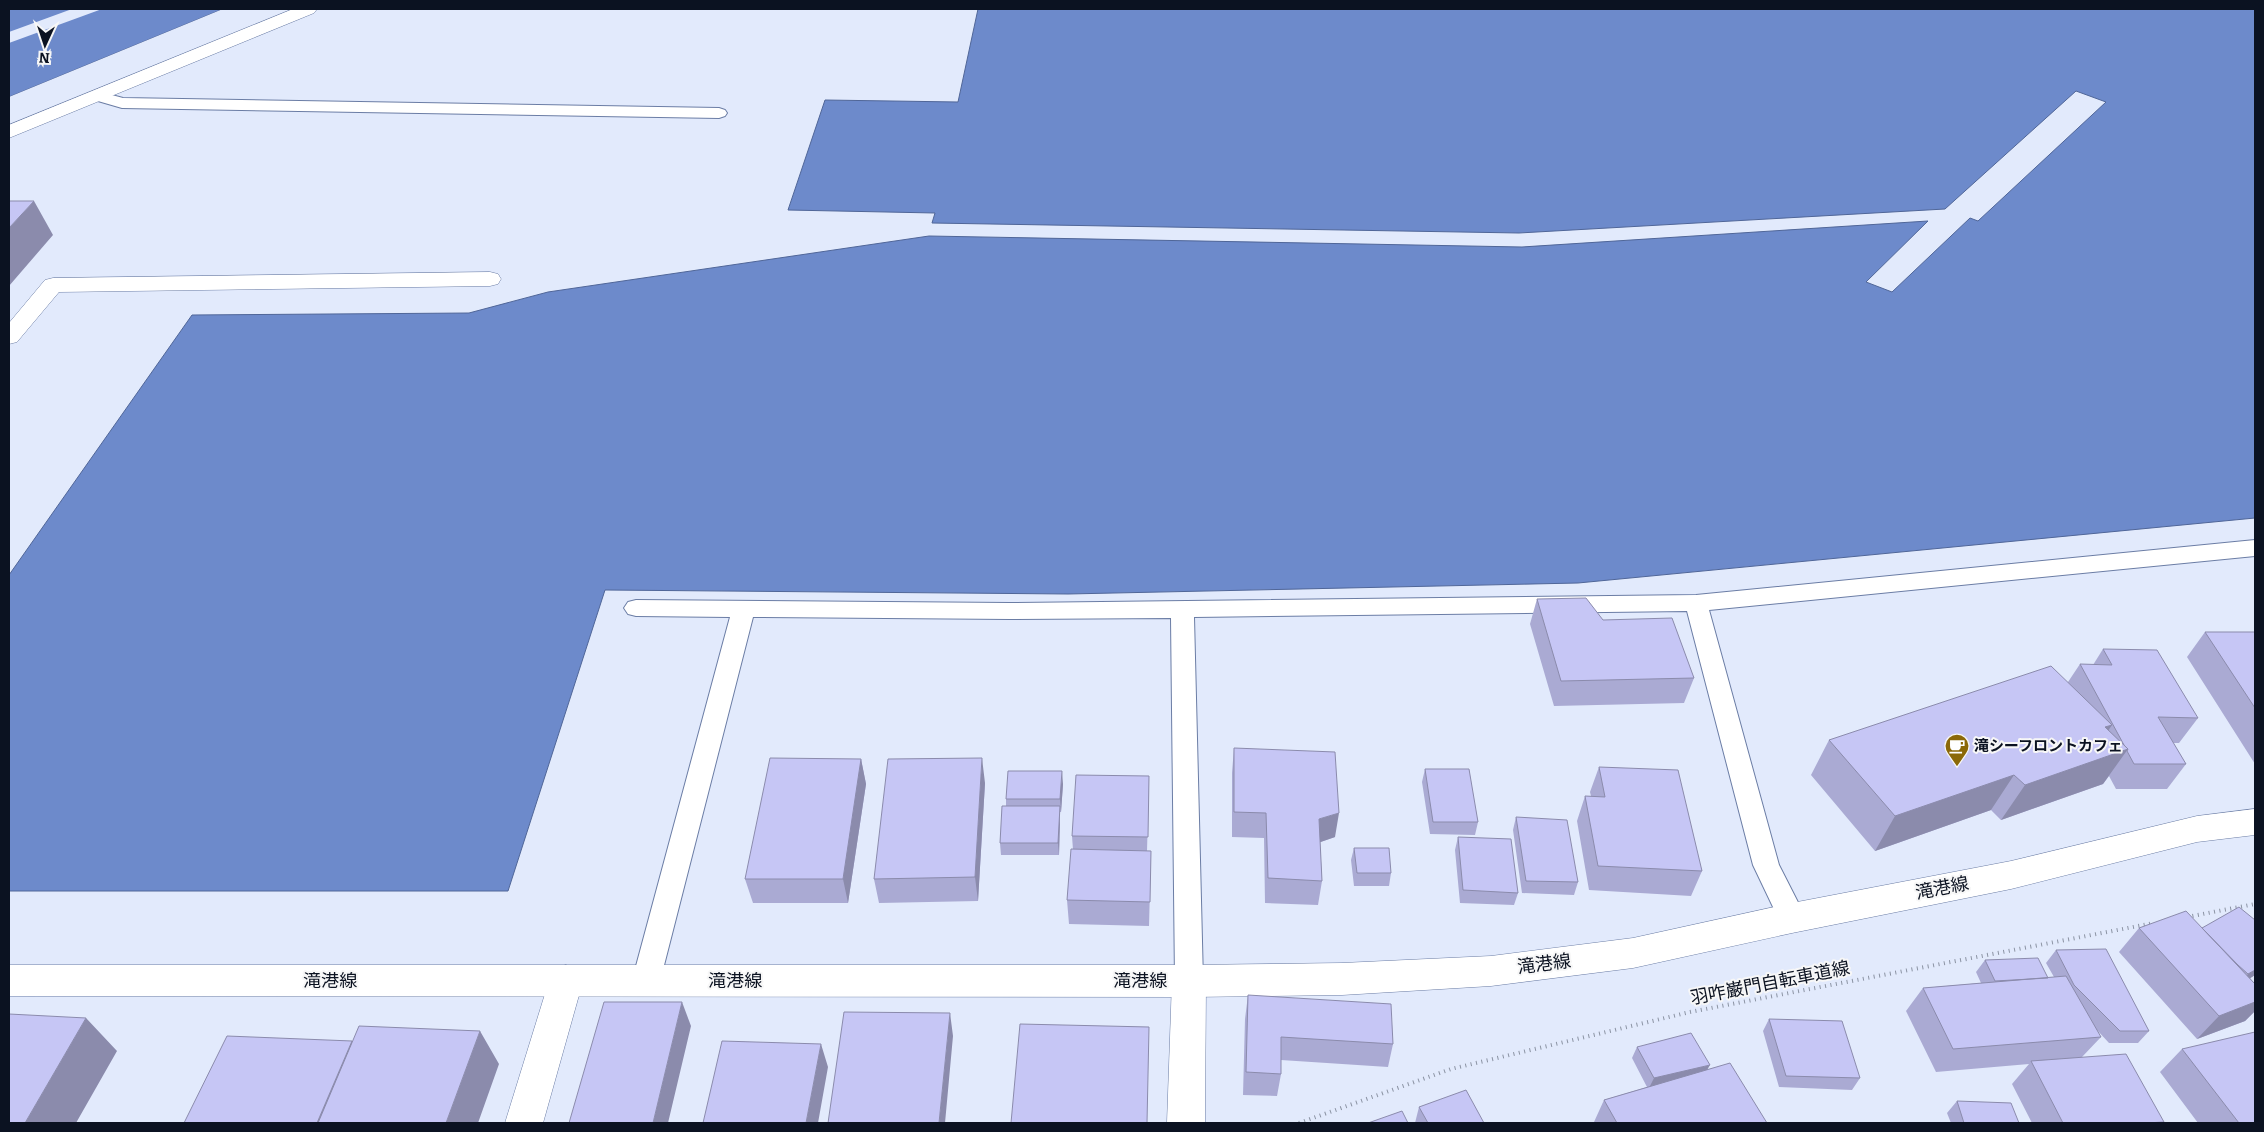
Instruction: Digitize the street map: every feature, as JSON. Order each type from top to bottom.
[{"type":"main road","points":[[9,132],[308,9]]},
{"type":"main road","points":[[9,337],[53,285],[490,278]]},
{"type":"main road","name":"滝港線","points":[[9,981],[1189,981],[1342,979],[1491,971],[1633,953],[1792,918],[2011,874],[2197,829],[2255,822]]},
{"type":"main road","points":[[524,1123],[566,981]]},
{"type":"main road","points":[[1186,1123],[1189,981]]},
{"type":"lane","points":[[97,96],[122,103],[719,113]]},
{"type":"lane","points":[[636,608],[1009,610],[1696,603],[2255,548]]},
{"type":"lane","points":[[1696,603],[1766,865],[1792,918]]},
{"type":"lane","points":[[646,981],[744,609]]},
{"type":"lane","points":[[1182,609],[1189,981]]},
{"type":"path","points":[[2177,919],[2255,904]]},
{"type":"path","name":"羽咋巌門自転車道線","points":[[1299,1123],[1451,1069],[1690,1012],[2158,923]]},
{"type":"water","points":[[9,9],[223,9],[9,97]]},
{"type":"water","points":[[978,9],[2255,9],[2255,518],[1578,583],[1068,594],[605,590],[508,891],[9,891],[9,575],[192,315],[469,313],[548,292],[929,236],[1522,247],[1928,221],[1866,282],[1892,292],[1970,218],[1978,221],[2106,102],[2076,91],[1945,209],[1519,233],[932,223],[935,213],[788,210],[825,100],[958,102]]},
{"type":"pier","points":[[72,9],[102,9],[9,43],[9,32]]},
{"type":"pier","points":[[226,9],[9,99],[9,97]]},
{"type":"building","points":[[9,201],[34,201],[9,228]]},
{"type":"building","points":[[1586,598],[1603,620],[1672,618],[1694,678],[1561,681],[1537,599]]},
{"type":"building","points":[[2205,632],[2255,632],[2255,708]]},
{"type":"building","points":[[2103,649],[2157,650],[2198,718],[2158,717],[2186,764],[2134,764],[2127,751],[2128,749],[2124,745],[2080,664],[2112,665]]},
{"type":"building","points":[[2051,666],[2112,725],[2105,727],[2128,749],[2025,785],[2014,775],[1895,816],[1829,740]]},
{"type":"building","points":[[1234,748],[1335,752],[1339,813],[1319,819],[1322,881],[1268,878],[1266,813],[1234,812]]},
{"type":"building","points":[[770,758],[861,759],[843,879],[745,879]]},
{"type":"building","points":[[982,758],[975,877],[874,879],[888,759]]},
{"type":"building","points":[[1599,767],[1678,770],[1702,871],[1598,866],[1585,796],[1605,797]]},
{"type":"building","points":[[1425,769],[1469,769],[1478,822],[1433,822]]},
{"type":"building","points":[[1008,771],[1062,771],[1060,799],[1006,799]]},
{"type":"building","points":[[1076,775],[1149,776],[1148,837],[1072,836]]},
{"type":"building","points":[[1002,806],[1060,806],[1058,843],[1000,843]]},
{"type":"building","points":[[1516,817],[1567,820],[1578,882],[1526,881]]},
{"type":"building","points":[[1458,837],[1511,839],[1518,893],[1463,890]]},
{"type":"building","points":[[1354,848],[1389,848],[1391,873],[1357,873]]},
{"type":"building","points":[[1071,849],[1151,851],[1150,902],[1067,900]]},
{"type":"building","points":[[2239,907],[2255,920],[2255,970],[2248,974],[2202,928]]},
{"type":"building","points":[[2186,911],[2255,984],[2255,1002],[2219,1016],[2139,928]]},
{"type":"building","points":[[2106,949],[2149,1031],[2120,1031],[2074,985],[2056,950]]},
{"type":"building","points":[[2038,958],[2048,978],[1995,981],[1985,960]]},
{"type":"building","points":[[2066,976],[2101,1037],[1953,1049],[1923,988]]},
{"type":"building","points":[[1248,995],[1391,1004],[1393,1044],[1281,1037],[1281,1074],[1246,1072]]},
{"type":"building","points":[[604,1002],[682,1002],[653,1123],[569,1123]]},
{"type":"building","points":[[844,1012],[950,1013],[939,1123],[828,1123]]},
{"type":"building","points":[[9,1014],[86,1018],[25,1123],[9,1123]]},
{"type":"building","points":[[1769,1019],[1842,1021],[1860,1078],[1786,1076]]},
{"type":"building","points":[[1020,1024],[1149,1027],[1147,1123],[1011,1123]]},
{"type":"building","points":[[359,1026],[480,1031],[446,1123],[318,1123]]},
{"type":"building","points":[[2255,1032],[2255,1123],[2239,1123],[2182,1049]]},
{"type":"building","points":[[1691,1033],[1710,1065],[1654,1078],[1637,1047]]},
{"type":"building","points":[[227,1036],[352,1041],[317,1123],[184,1123]]},
{"type":"building","points":[[722,1041],[821,1044],[806,1123],[703,1123]]},
{"type":"building","points":[[2126,1054],[2164,1122],[2063,1123],[2031,1061]]},
{"type":"building","points":[[1730,1063],[1767,1123],[1617,1123],[1604,1100]]},
{"type":"building","points":[[1466,1090],[1484,1123],[1428,1123],[1419,1107]]},
{"type":"building","points":[[1957,1101],[2011,1103],[2019,1123],[1964,1123]]},
{"type":"building","points":[[1402,1111],[1408,1123],[1368,1123]]},
{"type":"place","name":"滝シーフロントカフェ","points":[[1957,767]]}]
